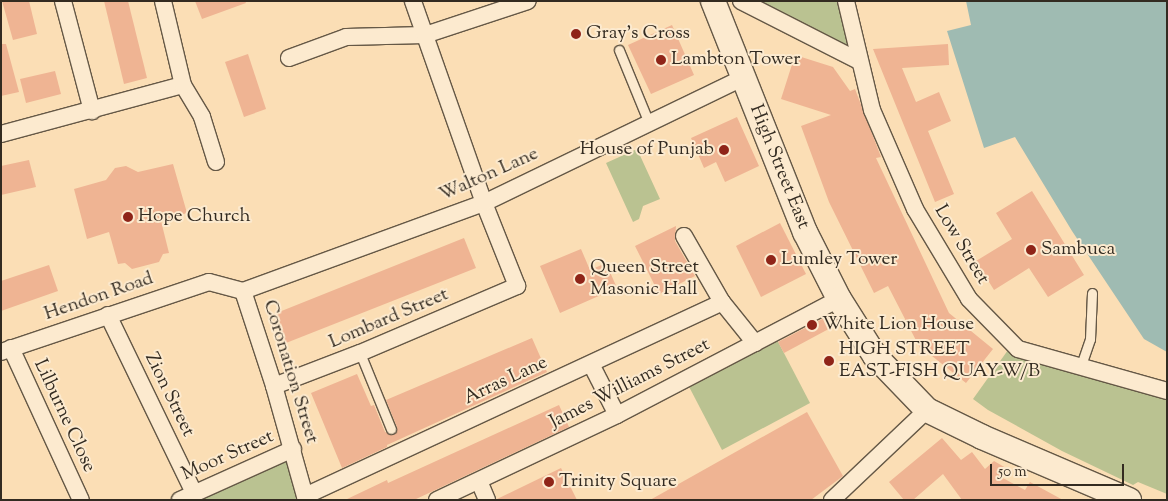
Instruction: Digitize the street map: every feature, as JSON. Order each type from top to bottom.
[{"type":"main road","name":"High Street East","points":[[713,1],[805,232],[839,298],[875,356],[927,410],[982,437],[1129,500]]},
{"type":"street","points":[[63,1],[92,110]]},
{"type":"street","points":[[163,1],[183,85],[202,118],[216,162]]},
{"type":"street","points":[[413,1],[484,202]]},
{"type":"street","points":[[289,58],[346,37],[425,35],[528,1]]},
{"type":"street","points":[[741,1],[859,61]]},
{"type":"street","name":"Low Street","points":[[846,1],[872,110],[915,209],[969,298],[1018,349],[1167,391]]},
{"type":"street","name":"Walton Lane","points":[[243,291],[484,202],[743,78]]},
{"type":"street","points":[[1,134],[183,85]]},
{"type":"street","name":"Lombard Street","points":[[274,386],[360,353],[517,286],[484,202]]},
{"type":"street","points":[[684,236],[722,302],[755,343]]},
{"type":"street","name":"Coronation Street","points":[[209,282],[243,291],[274,386],[306,498]]},
{"type":"street","name":"Hendon Road","points":[[6,350],[209,282]]},
{"type":"street","name":"James Williams Street","points":[[437,500],[617,415],[839,298]]},
{"type":"street","name":"Arras Lane","points":[[306,498],[722,302]]},
{"type":"street","name":"Zion Street","points":[[108,315],[187,497]]},
{"type":"street","name":"Lilburne Close","points":[[6,350],[81,500]]},
{"type":"street","points":[[591,364],[617,415]]},
{"type":"street","points":[[840,498],[927,410]]},
{"type":"street","name":"Moor Street","points":[[187,497],[293,449]]},
{"type":"street","points":[[479,481],[487,500]]},
{"type":"lane","points":[[619,50],[649,123]]},
{"type":"lane","points":[[1080,368],[1090,339],[1092,292]]},
{"type":"lane","points":[[360,353],[391,429]]},
{"type":"green space","points":[[748,1],[846,1],[859,61]]},
{"type":"green space","points":[[637,149],[660,199],[643,206],[639,219],[633,222],[606,163]]},
{"type":"green space","points":[[773,332],[810,403],[722,450],[685,379]]},
{"type":"green space","points":[[1013,343],[1167,398],[1167,494],[1138,482],[1133,485],[1062,451],[988,410],[973,399]]},
{"type":"green space","points":[[293,449],[306,500],[180,500]]},
{"type":"water","points":[[966,1],[1167,1],[1167,352],[1144,339],[1072,231],[1015,137],[984,148],[947,31],[971,25]]},
{"type":"building","points":[[2,1],[29,1],[37,34],[13,40]]},
{"type":"building","points":[[104,1],[128,1],[147,78],[124,84]]},
{"type":"building","points":[[195,1],[245,1],[246,3],[202,19]]},
{"type":"building","name":"Lambton Tower","points":[[672,25],[694,75],[651,94],[628,45]]},
{"type":"building","points":[[1,44],[6,44],[19,92],[1,96]]},
{"type":"building","points":[[948,44],[949,65],[902,68],[916,102],[939,92],[951,121],[928,131],[954,194],[935,202],[873,49]]},
{"type":"building","points":[[248,54],[266,109],[244,117],[225,62]]},
{"type":"building","points":[[795,55],[833,67],[850,91],[855,89],[881,157],[876,158],[949,313],[993,349],[966,383],[927,352],[923,354],[888,286],[874,293],[829,202],[801,126],[831,115],[781,99]]},
{"type":"building","points":[[55,71],[61,94],[26,103],[20,79]]},
{"type":"building","name":"House of Punjab","points":[[737,117],[759,166],[725,182],[716,162],[704,168],[691,138]]},
{"type":"building","points":[[29,160],[36,187],[1,195],[1,166]]},
{"type":"building","name":"Hope Church","points":[[173,164],[187,213],[161,221],[169,253],[163,254],[159,262],[132,269],[125,263],[118,264],[109,232],[87,239],[74,189],[106,180],[115,168],[126,166],[138,172]]},
{"type":"building","name":"Sambuca","points":[[1032,191],[1084,275],[1048,297],[1029,268],[994,290],[976,261],[1012,239],[996,213]]},
{"type":"building","name":"Lumley Tower","points":[[780,223],[806,274],[761,297],[736,246]]},
{"type":"building","points":[[676,226],[675,241],[695,276],[659,294],[635,246]]},
{"type":"building","points":[[464,238],[476,268],[286,343],[274,314]]},
{"type":"building","name":"Queen Street Masonic Hall","points":[[581,249],[590,270],[606,263],[617,288],[560,313],[540,266]]},
{"type":"building","points":[[49,265],[58,291],[1,311],[1,281]]},
{"type":"building","points":[[832,314],[838,324],[784,353],[778,342]]},
{"type":"building","points":[[532,338],[547,372],[387,445],[387,447],[342,468],[311,393],[357,374],[371,406],[374,405],[385,432],[393,435],[397,427],[386,400]]},
{"type":"building","points":[[559,405],[569,427],[414,500],[345,500],[387,480],[388,483]]},
{"type":"building","points":[[807,412],[843,476],[811,500],[650,500]]},
{"type":"building","points":[[942,438],[961,460],[972,452],[985,469],[994,461],[1006,468],[1001,477],[1025,490],[1030,482],[1063,500],[962,500],[943,474],[913,500],[904,500],[889,482]]},
{"type":"building","name":"Trinity Square","points":[[561,468],[577,500],[497,500],[497,499]]},
{"type":"place","name":"Gray's Cross","points":[[576,34]]},
{"type":"place","name":"Lambton Tower","points":[[661,60]]},
{"type":"place","name":"House of Punjab","points":[[724,150]]},
{"type":"place","name":"Hope Church","points":[[128,217]]},
{"type":"place","name":"Sambuca","points":[[1031,250]]},
{"type":"place","name":"Lumley Tower","points":[[771,260]]},
{"type":"place","name":"Queen Street Masonic Hall","points":[[580,279]]},
{"type":"place","name":"White Lion House","points":[[812,325]]},
{"type":"place","name":"HIGH STREET EAST-FISH QUAY-W/B","points":[[829,361]]},
{"type":"place","name":"Trinity Square","points":[[549,482]]}]
